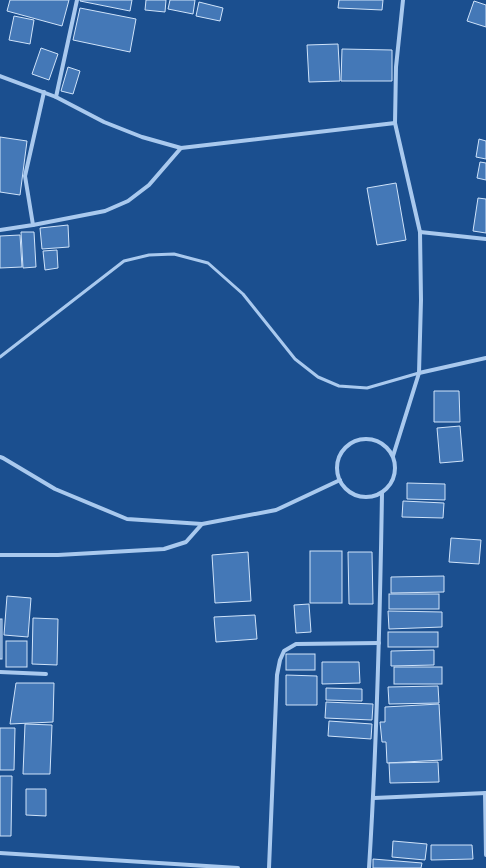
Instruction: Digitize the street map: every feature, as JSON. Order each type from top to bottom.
[{"type":"street","points":[[56,97],[77,0]]},
{"type":"street","points":[[393,456],[419,373],[421,300],[420,232],[395,123],[396,67],[403,0]]},
{"type":"street","points":[[0,76],[56,97],[116,127],[142,137],[181,148],[395,123]]},
{"type":"street","points":[[33,225],[26,176],[44,92]]},
{"type":"street","points":[[0,230],[105,211],[128,201],[149,185],[181,148]]},
{"type":"street","points":[[420,232],[486,239]]},
{"type":"street","points":[[419,373],[486,358]]},
{"type":"street","points":[[372,439],[388,448],[393,456],[395,474],[386,490],[378,495],[360,497],[352,493],[340,480],[337,471],[341,453],[347,446],[355,441],[372,439]]},
{"type":"street","points":[[1,456],[55,490],[126,519],[202,524],[276,510],[340,480]]},
{"type":"street","points":[[369,868],[374,798],[382,492]]},
{"type":"street","points":[[0,555],[58,555],[164,549],[186,542],[202,524]]},
{"type":"street","points":[[269,868],[277,675],[280,660],[284,651],[296,644],[379,643]]},
{"type":"street","points":[[0,672],[46,674]]},
{"type":"street","points":[[374,798],[485,793],[486,855]]},
{"type":"street","points":[[0,853],[238,868]]},
{"type":"lane","points":[[0,357],[124,261],[149,255],[174,254],[208,263],[243,294],[295,359],[318,378],[339,386],[367,388],[419,373]]},
{"type":"building","points":[[10,0],[69,0],[62,26],[7,11]]},
{"type":"building","points":[[80,0],[132,0],[130,11]]},
{"type":"building","points":[[146,0],[166,0],[165,12],[145,10]]},
{"type":"building","points":[[170,0],[195,0],[193,14],[168,9]]},
{"type":"building","points":[[339,0],[383,0],[382,10],[338,8]]},
{"type":"building","points":[[474,1],[486,5],[486,27],[467,21]]},
{"type":"building","points":[[199,2],[223,8],[220,21],[196,16]]},
{"type":"building","points":[[80,8],[136,19],[130,52],[73,40]]},
{"type":"building","points":[[14,16],[34,20],[30,44],[9,40]]},
{"type":"building","points":[[338,44],[340,81],[309,82],[307,45]]},
{"type":"building","points":[[41,48],[58,54],[49,80],[32,74]]},
{"type":"building","points":[[342,49],[392,50],[392,81],[341,81]]},
{"type":"building","points":[[68,67],[80,71],[73,94],[61,91]]},
{"type":"building","points":[[0,137],[27,141],[20,195],[0,192]]},
{"type":"building","points":[[479,139],[486,141],[486,159],[476,157]]},
{"type":"building","points":[[480,162],[486,163],[486,180],[477,178]]},
{"type":"building","points":[[396,183],[406,240],[377,245],[367,188]]},
{"type":"building","points":[[478,198],[486,199],[486,233],[473,231]]},
{"type":"building","points":[[68,225],[69,247],[42,249],[40,228]]},
{"type":"building","points":[[21,232],[34,232],[36,267],[23,268]]},
{"type":"building","points":[[20,235],[22,267],[0,268],[0,236]]},
{"type":"building","points":[[57,250],[58,268],[45,270],[43,251]]},
{"type":"building","points":[[434,391],[459,391],[460,422],[434,422]]},
{"type":"building","points":[[460,426],[463,461],[440,463],[437,428]]},
{"type":"building","points":[[407,483],[445,484],[445,500],[407,499]]},
{"type":"building","points":[[403,501],[444,503],[443,518],[402,517]]},
{"type":"building","points":[[451,538],[481,540],[479,564],[449,562]]},
{"type":"building","points":[[310,551],[342,551],[342,603],[310,603]]},
{"type":"building","points":[[248,552],[251,601],[215,603],[212,555]]},
{"type":"building","points":[[348,552],[372,552],[373,604],[349,604]]},
{"type":"building","points":[[444,576],[444,592],[391,593],[391,577]]},
{"type":"building","points":[[389,594],[439,594],[439,609],[389,609]]},
{"type":"building","points":[[7,596],[31,598],[28,637],[4,635]]},
{"type":"building","points":[[309,604],[311,632],[296,633],[294,605]]},
{"type":"building","points":[[388,611],[442,612],[442,627],[389,629]]},
{"type":"building","points":[[255,615],[257,639],[216,642],[214,617]]},
{"type":"building","points":[[33,618],[58,619],[57,665],[32,664]]},
{"type":"building","points":[[0,619],[2,619],[2,659],[0,659]]},
{"type":"building","points":[[388,632],[438,632],[438,647],[388,647]]},
{"type":"building","points":[[6,641],[27,641],[27,667],[6,667]]},
{"type":"building","points":[[434,650],[434,665],[391,666],[391,651]]},
{"type":"building","points":[[286,654],[315,654],[315,670],[286,670]]},
{"type":"building","points":[[322,662],[359,662],[360,683],[322,684]]},
{"type":"building","points":[[394,667],[442,667],[442,684],[394,684]]},
{"type":"building","points":[[286,675],[317,676],[317,705],[286,705]]},
{"type":"building","points":[[16,683],[54,683],[53,722],[10,724]]},
{"type":"building","points":[[438,686],[439,703],[389,704],[388,687]]},
{"type":"building","points":[[326,688],[362,689],[362,701],[326,700]]},
{"type":"building","points":[[326,702],[373,704],[372,720],[325,718]]},
{"type":"building","points":[[439,704],[442,760],[387,763],[386,742],[382,742],[380,722],[385,722],[385,707]]},
{"type":"building","points":[[329,721],[372,724],[371,739],[328,736]]},
{"type":"building","points":[[25,724],[52,725],[50,774],[23,774]]},
{"type":"building","points":[[0,728],[15,728],[14,770],[0,770]]},
{"type":"building","points":[[438,762],[439,782],[390,783],[389,763]]},
{"type":"building","points":[[0,776],[12,776],[11,836],[0,836]]},
{"type":"building","points":[[26,789],[46,789],[46,816],[26,815]]},
{"type":"building","points":[[393,841],[427,844],[425,860],[392,857]]},
{"type":"building","points":[[431,845],[472,845],[473,859],[431,860]]},
{"type":"building","points":[[373,859],[422,863],[421,868],[373,868]]}]
